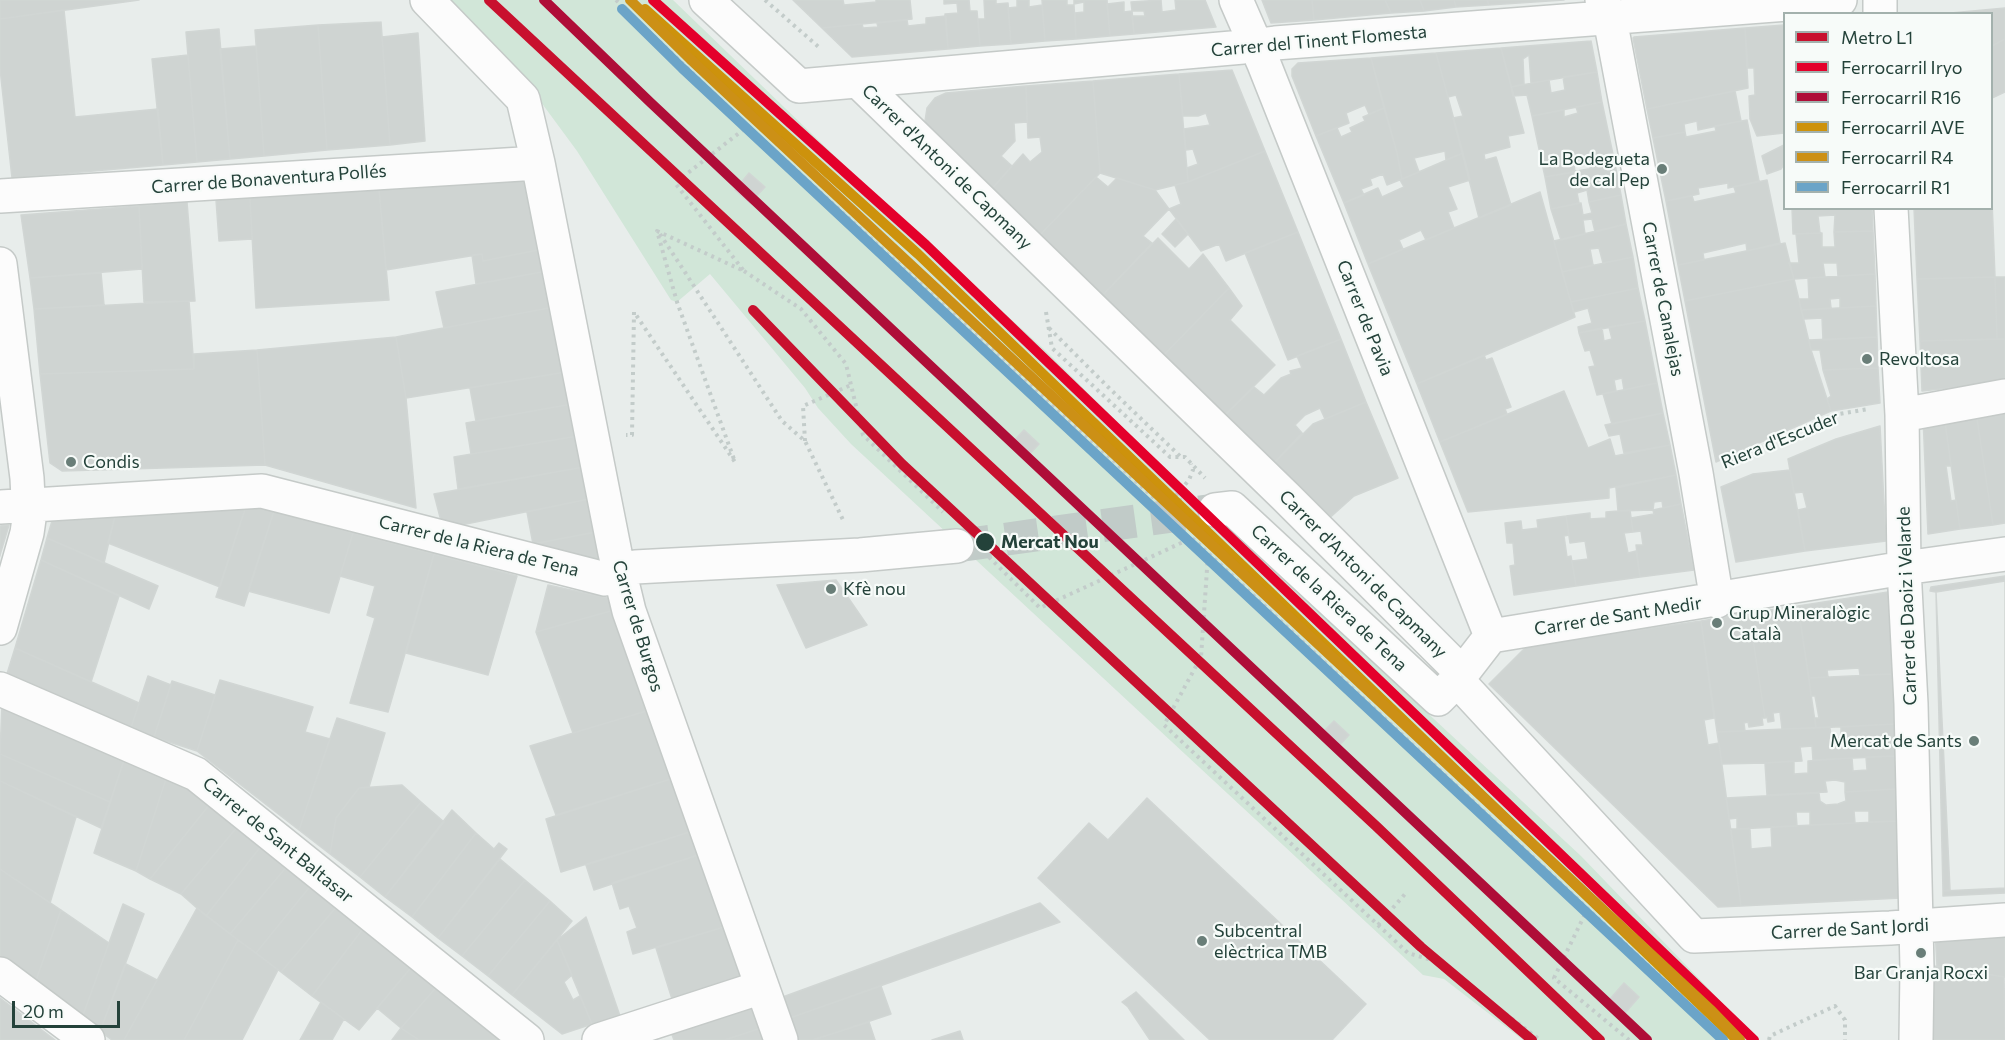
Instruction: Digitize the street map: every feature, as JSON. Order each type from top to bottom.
[{"type":"street","points":[[427,0],[523,99],[538,163]]},
{"type":"street","name":"Carrer del Tinent Flomesta","points":[[706,0],[799,86],[1256,46],[1606,9],[1840,0]]},
{"type":"street","name":"Carrer de Pavia","points":[[1236,0],[1491,636]]},
{"type":"street","name":"Carrer de Canalejas","points":[[1606,9],[1695,473],[1717,601]]},
{"type":"street","name":"Carrer d'Antoni de Capmany","points":[[858,81],[1286,497],[1455,666],[1448,690],[1694,936]]},
{"type":"street","name":"Carrer de Bonaventura Pollés","points":[[0,196],[538,163]]},
{"type":"street","name":"Carrer de Burgos","points":[[538,163],[615,553],[629,611],[781,1040]]},
{"type":"street","name":"Carrer de Daoiz i Velarde","points":[[1891,210],[1902,415],[1904,573],[1911,704],[1917,969],[1916,1040]]},
{"type":"street","points":[[0,264],[6,344],[27,478],[14,506],[27,533],[0,628]]},
{"type":"street","points":[[1902,415],[2005,396]]},
{"type":"street","name":"Carrer de la Riera de Tena","points":[[14,506],[262,491],[605,579],[620,569],[860,555],[962,538]]},
{"type":"street","name":"Carrer de la Riera de Tena","points":[[1223,509],[1448,690]]},
{"type":"street","name":"Carrer de Sant Medir","points":[[1491,636],[1904,573],[2005,554]]},
{"type":"street","points":[[1448,690],[1491,636]]},
{"type":"street","name":"Carrer de Sant Baltasar","points":[[0,689],[196,774],[527,1040]]},
{"type":"street","name":"Carrer de Sant Jordi","points":[[1694,936],[1915,927],[2005,920]]},
{"type":"street","points":[[0,974],[88,1040]]},
{"type":"street","points":[[599,1040],[762,987]]},
{"type":"path","points":[[616,0],[748,126],[1165,508],[1208,554],[1728,1040]]},
{"type":"path","points":[[765,0],[858,81]]},
{"type":"path","points":[[744,271],[675,183],[748,126]]},
{"type":"path","points":[[657,231],[744,271],[801,309],[846,364],[864,435],[962,538],[1040,608],[1192,538]]},
{"type":"path","points":[[632,435],[634,312],[735,462],[677,302],[657,231]]},
{"type":"path","points":[[657,231],[782,422],[806,441]]},
{"type":"path","points":[[1045,306],[1052,348],[1170,457],[1185,457],[1223,509]]},
{"type":"path","points":[[1048,327],[1181,457]]},
{"type":"path","points":[[851,385],[802,406],[806,441],[860,555]]},
{"type":"path","name":"Riera d'Escuder","points":[[1695,473],[1786,437],[1833,415],[1881,406],[1902,415]]},
{"type":"path","points":[[1165,508],[1189,480],[1193,470],[1189,461]]},
{"type":"path","points":[[1208,554],[1201,657],[1164,725],[1408,953],[1438,962],[1540,1040]]},
{"type":"path","points":[[1378,925],[1405,894]]},
{"type":"path","points":[[1588,908],[1554,978],[1629,1040]]},
{"type":"path","points":[[1769,1040],[1770,1036],[1835,1006],[1845,1020],[1845,1040]]},
{"type":"green space","points":[[445,0],[673,0],[869,189],[1048,353],[1142,447],[1581,856],[1758,1040],[1523,1040],[1444,979],[1423,975],[851,444],[818,408],[805,388],[710,274],[677,302],[671,300],[577,151],[535,94]]},
{"type":"building","points":[[0,0],[139,0],[0,19]]},
{"type":"building","points":[[793,0],[843,0],[844,5],[876,2],[876,0],[910,0],[912,19],[822,28]]},
{"type":"building","points":[[944,0],[969,0],[970,11],[977,11],[980,46],[948,49],[945,14],[958,13],[957,3],[944,4]]},
{"type":"building","points":[[984,0],[996,0],[996,4],[1008,3],[1011,44],[980,46],[978,19],[985,19]]},
{"type":"building","points":[[1017,0],[1029,0],[1029,7],[1042,5],[1045,41],[1011,44],[1008,8],[1017,7]]},
{"type":"building","points":[[1042,0],[1067,0],[1067,5],[1074,5],[1076,39],[1045,41]]},
{"type":"building","points":[[1074,0],[1107,0],[1110,36],[1076,39],[1075,13],[1084,12],[1084,2],[1074,4]]},
{"type":"building","points":[[1161,0],[1162,12],[1176,10],[1175,0],[1205,0],[1216,27],[1134,34],[1132,16],[1145,16],[1144,11],[1132,11],[1131,2]]},
{"type":"building","points":[[1262,0],[1312,0],[1314,20],[1271,23]]},
{"type":"building","points":[[1312,0],[1385,0],[1391,13],[1314,20]]},
{"type":"building","points":[[1385,0],[1420,0],[1424,11],[1391,13]]},
{"type":"building","points":[[1420,0],[1454,0],[1456,7],[1424,11]]},
{"type":"building","points":[[1454,0],[1487,0],[1489,5],[1456,7]]},
{"type":"building","points":[[1487,0],[1564,0],[1489,5]]},
{"type":"building","points":[[1124,2],[1124,12],[1132,11],[1134,34],[1110,36],[1107,4]]},
{"type":"building","points":[[2005,8],[2005,39],[1993,45],[1993,12],[1962,12]]},
{"type":"building","points":[[64,10],[75,117],[158,109],[163,165],[12,178],[0,69],[0,19]]},
{"type":"building","points":[[946,16],[948,49],[852,57],[822,28],[862,24],[863,28],[878,27],[877,23],[907,20],[908,26],[926,24],[926,18]]},
{"type":"building","points":[[381,22],[390,145],[327,150],[318,25]]},
{"type":"building","points":[[318,25],[327,150],[264,156],[255,30]]},
{"type":"building","points":[[1783,25],[1783,133],[1757,136],[1750,119],[1749,96],[1755,95],[1754,68],[1748,68],[1745,28]]},
{"type":"building","points":[[1745,28],[1748,88],[1647,109],[1634,37]]},
{"type":"building","points":[[219,29],[230,159],[197,162],[186,32]]},
{"type":"building","points":[[418,33],[425,141],[390,145],[382,37]]},
{"type":"building","points":[[2005,39],[2005,92],[1993,98],[1993,45]]},
{"type":"building","points":[[1591,41],[1597,72],[1531,83],[1529,55],[1523,59],[1524,84],[1511,87],[1501,48]]},
{"type":"building","points":[[256,46],[264,156],[230,159],[220,49]]},
{"type":"building","points":[[1501,48],[1524,133],[1508,136],[1510,147],[1484,154],[1485,160],[1496,157],[1511,205],[1479,218],[1453,118],[1463,116],[1456,95],[1448,97],[1436,53]]},
{"type":"building","points":[[1436,53],[1463,153],[1446,160],[1445,151],[1414,158],[1419,172],[1402,179],[1371,58]]},
{"type":"building","points":[[188,55],[197,162],[163,165],[152,59]]},
{"type":"building","points":[[1371,58],[1384,108],[1369,114],[1365,105],[1346,113],[1349,123],[1316,136],[1292,76],[1292,69],[1298,63]]},
{"type":"building","points":[[1232,70],[1265,151],[1188,182],[1187,168],[1198,164],[1193,149],[1186,150],[1184,129],[1210,125],[1206,113],[1198,116],[1183,116],[1179,74]]},
{"type":"building","points":[[1597,72],[1602,102],[1532,116],[1527,95],[1513,96],[1511,87],[1549,80],[1551,93],[1565,90],[1563,77]]},
{"type":"building","points":[[1179,74],[1188,182],[1155,190],[1100,173],[1093,81]]},
{"type":"building","points":[[1093,81],[1100,173],[1036,239],[989,192],[1023,154],[1030,162],[1042,152],[1040,137],[1028,138],[1026,86]]},
{"type":"building","points":[[1026,86],[1027,122],[1014,123],[1015,141],[1001,156],[1012,166],[989,192],[929,133],[925,121],[927,108],[935,98],[946,93]]},
{"type":"building","points":[[1735,91],[1741,121],[1698,130],[1697,121],[1684,124],[1685,132],[1653,138],[1647,109]]},
{"type":"building","points":[[1602,102],[1615,164],[1590,169],[1588,162],[1574,165],[1575,172],[1545,177],[1532,116],[1564,110],[1564,117],[1578,113],[1576,107]]},
{"type":"building","points":[[1384,108],[1402,179],[1387,185],[1383,174],[1370,179],[1372,185],[1361,189],[1364,195],[1344,203],[1316,136],[1337,128],[1341,137],[1352,132],[1350,128],[1365,121],[1363,117]]},
{"type":"building","points":[[1747,120],[1759,181],[1728,188],[1728,183],[1698,188],[1699,194],[1666,201],[1653,138],[1685,132],[1686,137],[1716,131],[1715,126]]},
{"type":"building","points":[[1783,146],[1781,169],[1767,174],[1762,156]]},
{"type":"building","points":[[1265,151],[1298,232],[1226,261],[1219,244],[1201,251],[1169,209],[1181,204],[1175,185]]},
{"type":"building","points":[[1463,153],[1470,180],[1448,187],[1457,209],[1448,212],[1454,228],[1426,240],[1421,230],[1399,240],[1403,249],[1368,264],[1344,203],[1378,188],[1382,197],[1404,187],[1400,180]]},
{"type":"building","points":[[1615,164],[1621,195],[1589,202],[1587,190],[1577,193],[1579,203],[1551,209],[1545,177]]},
{"type":"building","points":[[749,173],[765,187],[750,203],[735,190]]},
{"type":"building","points":[[1096,177],[1108,187],[1117,178],[1155,190],[1169,209],[1143,236],[1152,243],[1098,300],[1036,239]]},
{"type":"building","points":[[530,178],[543,249],[483,261],[482,254],[386,270],[379,189]]},
{"type":"building","points":[[1767,180],[1780,243],[1747,251],[1746,243],[1703,253],[1704,260],[1678,265],[1666,201],[1692,196],[1694,202],[1736,193],[1734,187]]},
{"type":"building","points":[[379,189],[389,300],[256,308],[250,198]]},
{"type":"building","points":[[1540,192],[1575,317],[1417,384],[1368,264]]},
{"type":"building","points":[[1621,195],[1626,224],[1595,232],[1592,219],[1583,220],[1585,234],[1561,240],[1551,209],[1581,203],[1583,215],[1592,213],[1589,202]]},
{"type":"building","points":[[250,198],[252,239],[219,241],[216,200]]},
{"type":"building","points":[[187,202],[195,301],[144,302],[139,206]]},
{"type":"building","points":[[139,206],[142,269],[30,278],[21,215]]},
{"type":"building","points":[[1792,210],[1872,210],[1873,231],[1834,232],[1835,215],[1818,216],[1820,233],[1793,234]]},
{"type":"building","points":[[1914,210],[1992,210],[1995,277],[1917,279]]},
{"type":"building","points":[[1176,219],[1188,234],[1175,247],[1162,234]]},
{"type":"building","points":[[1626,224],[1633,257],[1603,263],[1599,248],[1590,249],[1593,265],[1562,272],[1554,241]]},
{"type":"building","points":[[1873,231],[1875,274],[1838,276],[1837,263],[1823,263],[1825,277],[1794,279],[1789,263],[1799,263],[1796,234],[1822,233],[1822,247],[1835,247],[1834,232]]},
{"type":"building","points":[[1298,232],[1341,339],[1288,360],[1245,253]]},
{"type":"building","points":[[1158,238],[1189,269],[1203,254],[1229,288],[1159,360],[1098,300]]},
{"type":"building","points":[[1785,243],[1794,279],[1685,301],[1678,265]]},
{"type":"building","points":[[543,249],[547,271],[476,284],[472,255],[482,254],[483,261]]},
{"type":"building","points":[[1633,257],[1638,288],[1571,302],[1562,272]]},
{"type":"building","points":[[547,271],[554,307],[444,328],[436,292]]},
{"type":"building","points":[[101,273],[104,305],[34,309],[30,278]]},
{"type":"building","points":[[1875,274],[1876,306],[1840,308],[1840,298],[1830,299],[1831,308],[1801,310],[1799,299],[1809,299],[1808,278]]},
{"type":"building","points":[[1995,277],[1997,339],[1920,341],[1917,279]]},
{"type":"building","points":[[1995,277],[2005,277],[2005,339],[1997,339]]},
{"type":"building","points":[[1794,279],[1811,350],[1831,411],[1716,462],[1685,301]]},
{"type":"building","points":[[1229,288],[1242,306],[1230,320],[1275,365],[1220,420],[1159,360]]},
{"type":"building","points":[[1638,288],[1645,321],[1579,333],[1578,327],[1592,323],[1588,308],[1574,312],[1571,302]]},
{"type":"building","points":[[189,301],[194,369],[40,374],[34,309]]},
{"type":"building","points":[[1876,306],[1877,337],[1823,340],[1822,318],[1804,319],[1801,310]]},
{"type":"building","points":[[554,307],[566,372],[406,398],[396,337]]},
{"type":"building","points":[[1645,321],[1657,383],[1624,390],[1622,378],[1614,380],[1616,391],[1597,395],[1589,367],[1595,366],[1590,350],[1585,351],[1579,333],[1602,328],[1604,341],[1612,339],[1609,327]]},
{"type":"building","points":[[396,337],[406,398],[416,508],[265,465],[257,350]]},
{"type":"building","points":[[1877,337],[1878,368],[1823,370],[1820,350],[1811,350],[1809,340]]},
{"type":"building","points":[[1341,339],[1366,402],[1325,419],[1320,408],[1305,415],[1295,425],[1302,433],[1269,468],[1220,420],[1254,387],[1264,395],[1281,378],[1291,374],[1290,371],[1302,368],[1297,356]]},
{"type":"building","points":[[2005,339],[2005,382],[1922,391],[1920,341]]},
{"type":"building","points":[[257,350],[265,465],[62,471],[50,463],[40,374],[194,369],[194,354]]},
{"type":"building","points":[[1484,355],[1486,360],[1492,358],[1511,407],[1505,409],[1507,414],[1440,442],[1417,384]]},
{"type":"building","points":[[1878,368],[1880,403],[1831,411],[1827,399],[1831,396],[1823,370]]},
{"type":"building","points":[[566,372],[572,404],[476,421],[470,388]]},
{"type":"building","points":[[1657,383],[1663,413],[1612,424],[1603,394]]},
{"type":"building","points":[[1564,391],[1588,448],[1610,439],[1615,456],[1670,445],[1676,475],[1609,488],[1609,498],[1468,512],[1440,442]]},
{"type":"building","points":[[1366,402],[1398,478],[1354,496],[1325,522],[1269,468],[1313,424]]},
{"type":"building","points":[[572,404],[578,436],[471,454],[466,423]]},
{"type":"building","points":[[2005,409],[2005,523],[1993,525],[1976,412]]},
{"type":"building","points":[[1976,412],[1993,525],[1960,529],[1944,415]]},
{"type":"building","points":[[1663,413],[1670,445],[1624,453],[1620,434],[1609,436],[1605,425]]},
{"type":"building","points":[[1944,415],[1951,466],[1946,466],[1951,501],[1956,500],[1960,529],[1928,534],[1923,417]]},
{"type":"building","points":[[1880,426],[1886,541],[1805,551],[1798,510],[1807,508],[1803,492],[1794,493],[1788,459],[1836,439]]},
{"type":"building","points":[[1024,430],[1039,444],[1025,459],[1010,445]]},
{"type":"building","points":[[578,436],[584,467],[458,489],[454,457]]},
{"type":"building","points":[[584,467],[589,499],[456,526],[441,521],[434,494]]},
{"type":"building","points":[[1790,470],[1805,551],[1736,562],[1721,487],[1753,474]]},
{"type":"building","points":[[1676,475],[1681,504],[1663,508],[1662,501],[1654,502],[1653,510],[1618,511],[1616,488]]},
{"type":"building","points":[[589,499],[596,532],[533,544],[527,512]]},
{"type":"building","points":[[1681,504],[1694,570],[1640,577],[1636,545],[1643,545],[1641,531],[1633,532],[1631,518],[1654,514],[1653,510]]},
{"type":"building","points":[[246,506],[220,587],[108,543],[115,516]]},
{"type":"building","points":[[246,506],[274,511],[244,606],[216,597]]},
{"type":"building","points":[[1630,510],[1633,532],[1624,533],[1628,553],[1636,551],[1640,577],[1576,586],[1572,561],[1588,559],[1585,541],[1570,543],[1566,516],[1590,513],[1590,519],[1606,518],[1606,512]]},
{"type":"building","points":[[274,511],[353,533],[329,613],[248,591]]},
{"type":"building","points":[[115,516],[104,563],[47,538],[52,521]]},
{"type":"building","points":[[1566,516],[1569,535],[1564,536],[1567,557],[1571,556],[1576,586],[1514,595],[1510,566],[1515,565],[1513,543],[1507,543],[1505,523],[1521,521],[1522,530],[1538,528],[1537,520]]},
{"type":"building","points":[[9,525],[0,555],[0,526]]},
{"type":"building","points":[[596,532],[602,567],[533,544]]},
{"type":"building","points":[[353,533],[434,554],[388,712],[350,703],[375,618],[367,615],[375,586],[340,576]]},
{"type":"building","points":[[47,538],[158,586],[149,609],[41,560]]},
{"type":"building","points":[[434,554],[517,576],[488,675],[406,653]]},
{"type":"building","points":[[41,560],[119,596],[91,682],[15,648]]},
{"type":"building","name":"Mercat de Sants","points":[[2005,576],[2005,893],[1943,896],[1943,891],[1950,890],[1936,592],[1930,591],[1931,587]]},
{"type":"building","points":[[836,580],[867,625],[806,648],[777,585]]},
{"type":"building","name":"Mercat de Sants","points":[[2005,581],[2005,888],[1943,891],[1936,592]]},
{"type":"building","points":[[548,585],[608,598],[614,610],[536,632]]},
{"type":"building","points":[[1888,592],[1892,674],[1860,675],[1859,668],[1827,670],[1828,677],[1809,678],[1798,606]]},
{"type":"building","points":[[1798,606],[1816,728],[1782,729],[1780,712],[1773,713],[1774,721],[1768,722],[1767,717],[1765,718],[1749,613]]},
{"type":"building","points":[[614,610],[650,710],[573,733],[536,632]]},
{"type":"building","points":[[1749,613],[1765,718],[1762,718],[1763,725],[1749,727],[1748,722],[1744,723],[1745,731],[1717,732],[1701,621]]},
{"type":"building","points":[[1701,621],[1714,718],[1704,720],[1708,745],[1719,743],[1741,906],[1718,907],[1489,684],[1527,646]]},
{"type":"building","points":[[15,648],[139,703],[130,731],[6,677]]},
{"type":"building","points":[[1892,674],[1895,724],[1816,728],[1815,718],[1819,718],[1815,696],[1811,696],[1809,678]]},
{"type":"building","points":[[148,676],[171,685],[154,737],[130,731]]},
{"type":"building","points":[[220,680],[313,707],[305,732],[330,739],[299,830],[197,751]]},
{"type":"building","points":[[172,681],[215,695],[197,751],[154,737]]},
{"type":"building","points":[[2,704],[124,760],[110,802],[0,754]]},
{"type":"building","points":[[650,710],[674,778],[556,815],[530,746]]},
{"type":"building","points":[[337,718],[385,733],[369,787],[359,788],[336,818],[330,854],[299,830]]},
{"type":"building","points":[[1334,721],[1349,735],[1334,751],[1319,736]]},
{"type":"building","points":[[1895,724],[1895,756],[1813,760],[1812,746],[1800,747],[1802,761],[1765,763],[1722,764],[1717,732],[1830,727],[1831,738],[1841,738],[1841,727]]},
{"type":"building","points":[[0,754],[110,802],[101,828],[0,781]]},
{"type":"building","points":[[1895,756],[1896,789],[1845,792],[1845,782],[1835,780],[1825,781],[1827,792],[1767,795],[1765,763],[1794,761],[1794,774],[1808,773],[1808,761],[1852,758],[1853,771],[1867,770],[1866,757]]},
{"type":"building","points":[[124,760],[166,779],[136,871],[94,853]]},
{"type":"building","points":[[674,778],[693,831],[561,872],[546,819]]},
{"type":"building","points":[[166,779],[195,792],[210,804],[150,879],[136,871]]},
{"type":"building","points":[[0,781],[76,817],[50,903],[0,869]]},
{"type":"building","points":[[402,785],[421,802],[360,877],[330,854],[336,818],[359,788]]},
{"type":"building","points":[[1896,789],[1898,821],[1869,822],[1869,811],[1854,811],[1855,823],[1810,825],[1810,812],[1796,812],[1797,826],[1737,829],[1737,818],[1729,819],[1726,798],[1819,793],[1820,801],[1826,805],[1846,801],[1845,792]]},
{"type":"building","name":"Subcentral elèctrica TMB","points":[[1147,798],[1366,1004],[1332,1040],[1210,1040],[1038,878],[1089,823],[1108,840]]},
{"type":"building","points":[[421,802],[444,822],[385,897],[360,877]]},
{"type":"building","points":[[210,804],[238,826],[181,894],[150,879]]},
{"type":"building","points":[[452,810],[476,833],[412,917],[385,897]]},
{"type":"building","points":[[1898,821],[1901,898],[1741,906],[1731,829],[1750,829],[1751,849],[1772,847],[1771,827]]},
{"type":"building","points":[[238,826],[262,845],[206,916],[181,894]]},
{"type":"building","points":[[693,831],[701,854],[594,890],[586,865]]},
{"type":"building","points":[[476,833],[494,849],[499,843],[507,849],[438,938],[412,917]]},
{"type":"building","points":[[262,845],[288,865],[230,934],[206,916]]},
{"type":"building","points":[[701,854],[724,927],[633,954],[627,932],[637,928],[629,906],[620,909],[612,883]]},
{"type":"building","points":[[500,859],[525,880],[462,956],[438,938]]},
{"type":"building","points":[[288,865],[312,884],[256,953],[230,934]]},
{"type":"building","points":[[0,869],[61,910],[35,983],[0,956]]},
{"type":"building","points":[[525,880],[550,901],[488,976],[462,956]]},
{"type":"building","points":[[312,884],[338,905],[281,972],[256,953]]},
{"type":"building","points":[[550,901],[572,921],[512,995],[488,976]]},
{"type":"building","points":[[1040,903],[1060,922],[787,1019],[780,998]]},
{"type":"building","points":[[123,904],[144,914],[100,1031],[82,1018]]},
{"type":"building","points":[[338,905],[365,926],[312,996],[281,972]]},
{"type":"building","points":[[197,908],[238,940],[184,1040],[124,1040]]},
{"type":"building","points":[[61,910],[109,943],[82,1018],[35,983]]},
{"type":"building","points":[[586,917],[620,1016],[592,1024],[557,940]]},
{"type":"building","points":[[365,926],[414,964],[359,1030],[312,996]]},
{"type":"building","points":[[724,927],[741,977],[672,999],[656,948]]},
{"type":"building","points":[[1935,930],[2005,931],[2005,977],[1937,966]]},
{"type":"building","points":[[238,940],[278,970],[242,1040],[184,1040]]},
{"type":"building","points":[[557,940],[572,975],[564,982],[573,1000],[580,996],[592,1024],[562,1034],[512,995]]},
{"type":"building","points":[[126,964],[157,980],[124,1040],[112,1040],[100,1031]]},
{"type":"building","points":[[414,964],[439,984],[401,1028],[377,1008]]},
{"type":"building","points":[[1937,966],[2004,977],[2005,1040],[1921,1040],[1920,967]]},
{"type":"building","points":[[1624,983],[1639,997],[1625,1013],[1610,999]]},
{"type":"building","points":[[439,984],[510,1040],[419,1040],[401,1028]]},
{"type":"building","points":[[881,986],[891,1014],[813,1040],[795,1040],[787,1019]]},
{"type":"building","points":[[1136,992],[1184,1040],[1150,1040],[1128,1007],[1122,1002]]},
{"type":"building","points":[[0,998],[55,1040],[0,1040]]},
{"type":"building","points":[[321,1002],[344,1019],[332,1040],[300,1040]]},
{"type":"building","points":[[756,1004],[764,1027],[725,1040],[674,1040],[671,1032]]},
{"type":"building","points":[[869,1022],[875,1040],[813,1040]]},
{"type":"building","points":[[764,1027],[769,1040],[725,1040]]},
{"type":"building","points":[[401,1028],[419,1040],[392,1040]]},
{"type":"building","points":[[960,1031],[963,1040],[932,1040]]},
{"type":"tunnel","points":[[957,546],[1215,510]]},
{"type":"metro line","name":"L1","points":[[489,0],[1376,826],[1600,1040]]},
{"type":"metro line","name":"L1","points":[[753,310],[902,464],[1421,947],[1532,1040]]},
{"type":"rail line","name":"R16","points":[[544,0],[1647,1040]]},
{"type":"rail line","name":"R4","points":[[630,0],[690,59],[1712,1011],[1740,1040]]},
{"type":"rail line","name":"Iryo","points":[[653,0],[926,245],[1754,1040]]},
{"type":"rail line","name":"R1","points":[[622,9],[682,68],[1723,1040]]},
{"type":"rail line","name":"AVE","points":[[645,9],[918,254],[1737,1040]]},
{"type":"place","name":"La Bodegueta de cal Pep","points":[[1662,169]]},
{"type":"place","name":"Revoltosa","points":[[1867,359]]},
{"type":"place","name":"Condis","points":[[71,462]]},
{"type":"place","name":"Mercat Nou","points":[[985,542]]},
{"type":"place","name":"Kfè nou","points":[[831,589]]},
{"type":"place","name":"Grup Mineralògic Català","points":[[1717,623]]},
{"type":"place","name":"Mercat de Sants","points":[[1974,741]]},
{"type":"place","name":"Subcentral elèctrica TMB","points":[[1202,941]]},
{"type":"place","name":"Bar Granja Rocxi","points":[[1921,953]]}]
